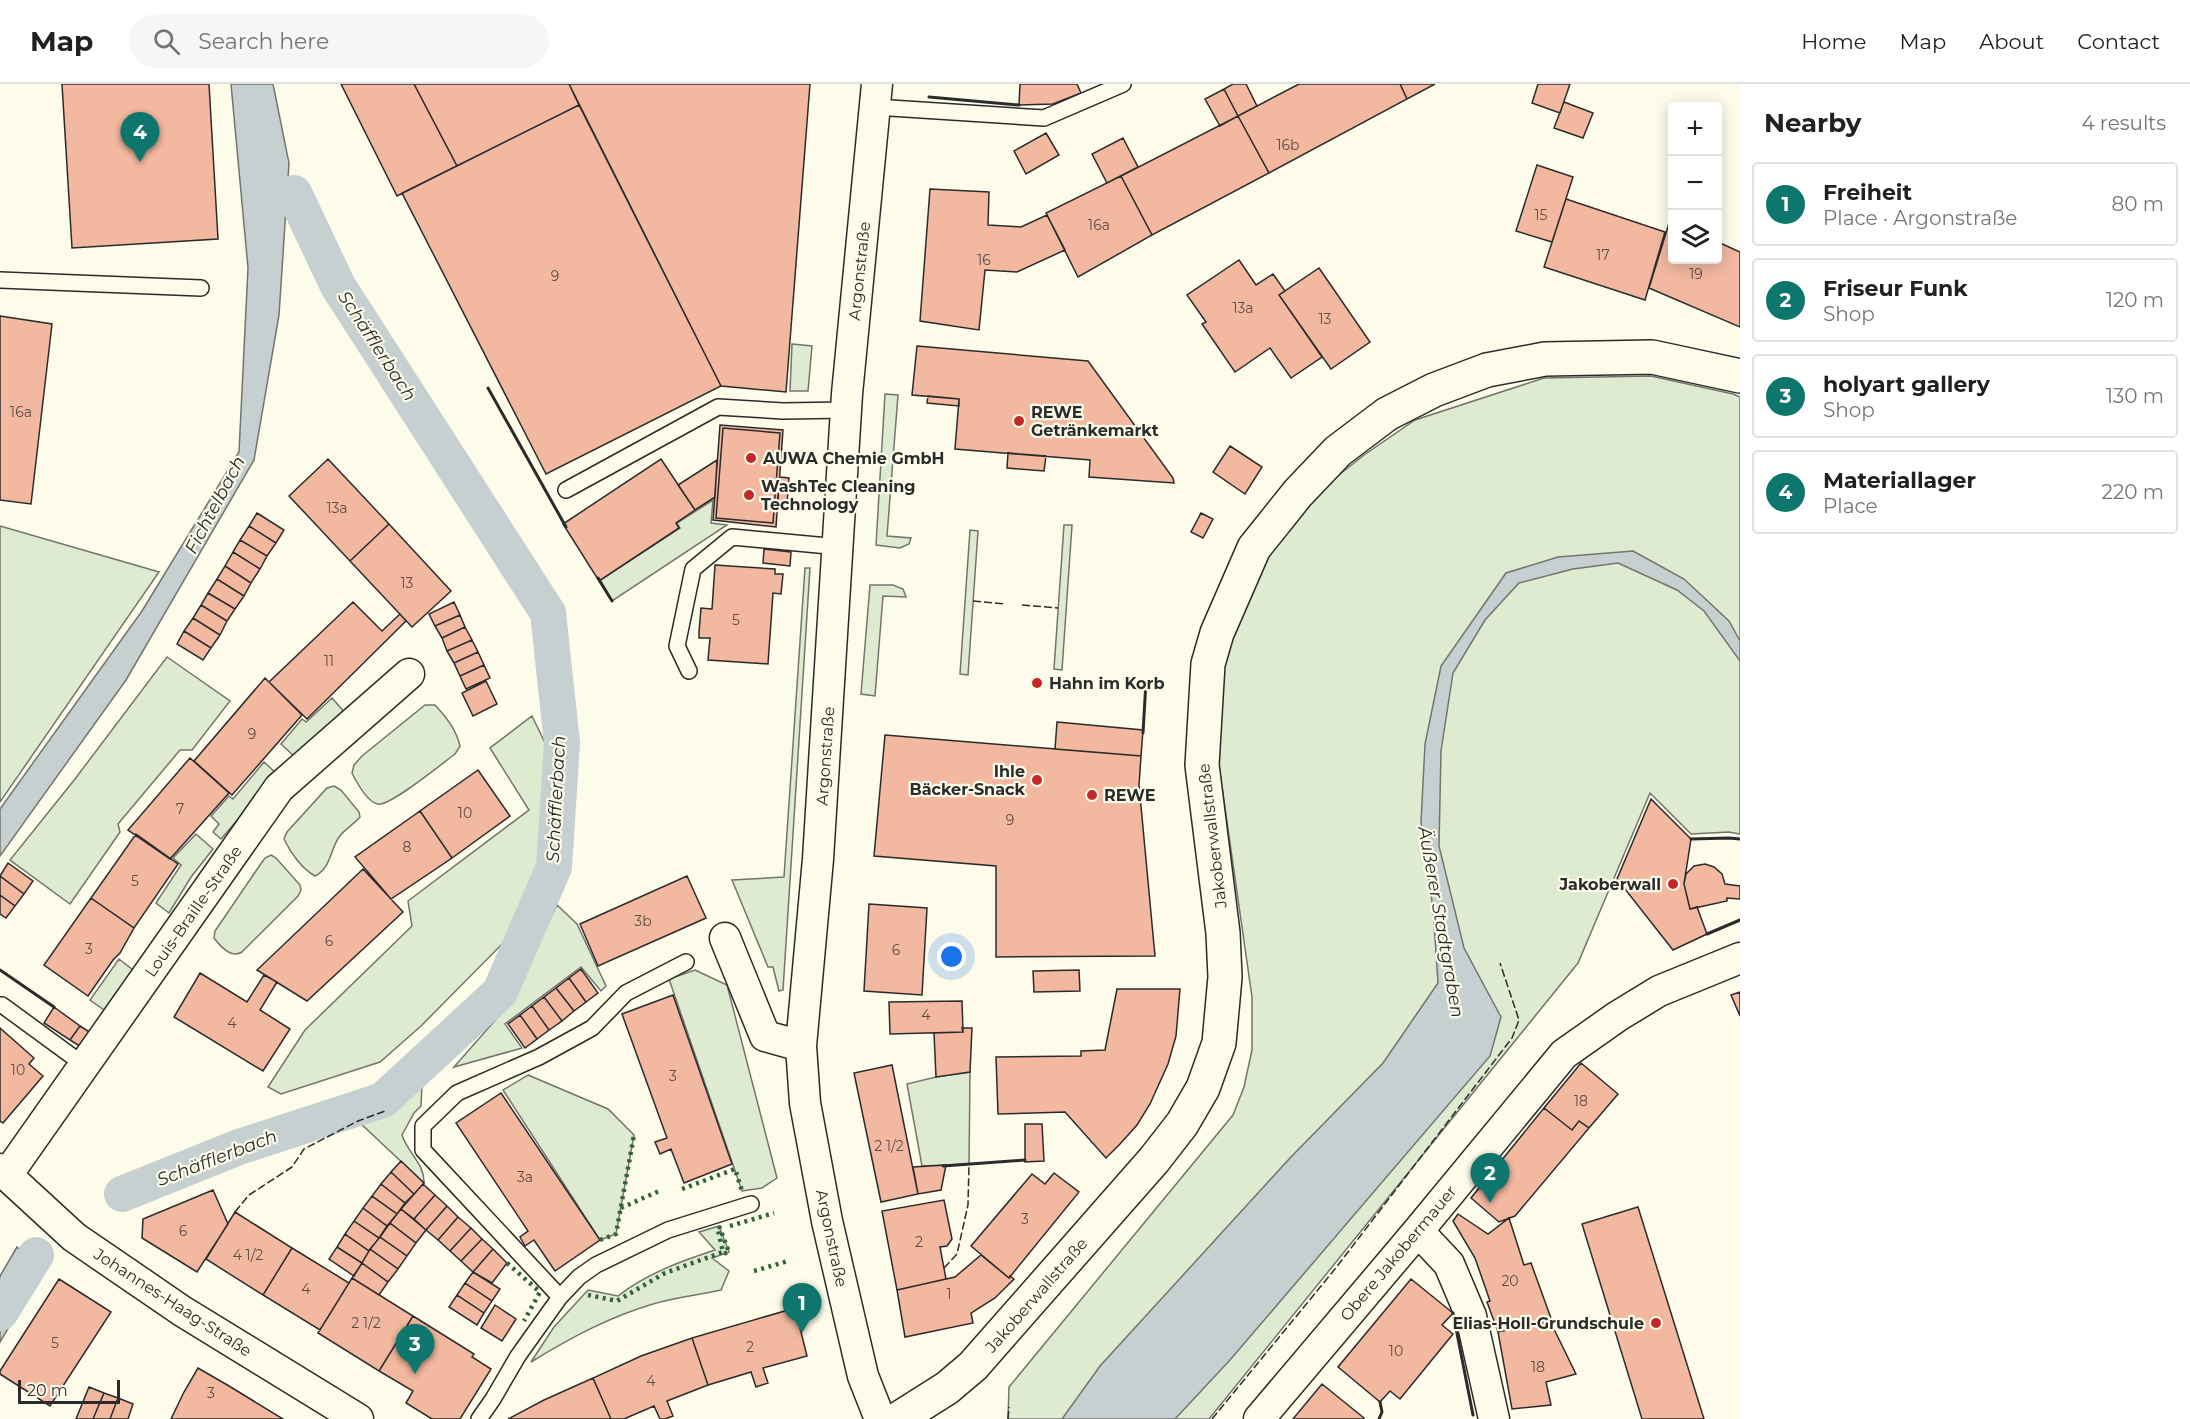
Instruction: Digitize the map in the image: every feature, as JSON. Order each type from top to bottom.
[{"type":"street","name":"Argonstraße","points":[[876,95],[847,410],[816,888],[801,1046],[804,1103],[827,1221],[863,1376],[880,1419]]},
{"type":"street","name":"Jakoberwallstraße","points":[[898,1419],[947,1388],[973,1366],[1154,1160],[1182,1124],[1203,1088],[1219,1043],[1225,977],[1223,933],[1202,765],[1208,664],[1217,633],[1254,548],[1298,493],[1338,451],[1387,414],[1434,390],[1487,370],[1545,359],[1652,357],[1740,376]]},
{"type":"street","name":"Louis-Braille-Straße","points":[[4,1172],[84,1065],[279,788],[409,674]]},
{"type":"street","points":[[725,938],[765,1036],[801,1046]]},
{"type":"street","name":"Obere Jakobermauer","points":[[1259,1419],[1418,1231],[1557,1061],[1618,1016],[1659,991],[1740,958]]},
{"type":"street","name":"Johannes-Haag-Straße","points":[[4,1172],[52,1219],[84,1244],[182,1311],[358,1419]]},
{"type":"street","points":[[1418,1231],[1449,1264],[1471,1316],[1494,1419]]},
{"type":"lane","points":[[876,95],[1044,118],[1124,84]]},
{"type":"lane","points":[[0,280],[201,288]]},
{"type":"lane","points":[[566,490],[718,407],[783,411],[847,410]]},
{"type":"lane","points":[[689,671],[677,646],[693,569],[732,537],[839,547]]},
{"type":"lane","points":[[560,1297],[423,1150],[423,1126],[457,1093],[539,1057],[592,1028],[626,993],[686,962]]},
{"type":"lane","points":[[2,1005],[84,1065]]},
{"type":"lane","points":[[479,1419],[518,1356],[560,1297],[579,1277],[597,1265],[668,1230],[751,1204]]},
{"type":"green space","points":[[792,344],[812,346],[808,391],[790,391]]},
{"type":"green space","points":[[1651,376],[1740,397],[1740,834],[1729,832],[1691,834],[1650,793],[1578,963],[1209,1419],[1008,1419],[1009,1387],[1233,1115],[1244,1087],[1252,1050],[1252,997],[1219,766],[1222,668],[1236,620],[1269,552],[1315,494],[1364,455],[1415,420],[1544,378]]},
{"type":"green space","points":[[885,394],[898,395],[887,536],[911,538],[909,544],[900,548],[876,545]]},
{"type":"green space","points":[[713,500],[711,523],[727,525],[612,601],[599,581],[680,528],[677,523]]},
{"type":"green space","points":[[1064,525],[1072,525],[1062,670],[1054,669]]},
{"type":"green space","points":[[0,526],[159,572],[0,802]]},
{"type":"green space","points":[[970,530],[978,531],[968,675],[960,674]]},
{"type":"green space","points":[[805,568],[810,568],[783,990],[779,991],[773,967],[768,967],[732,880],[784,877]]},
{"type":"green space","points":[[870,585],[893,585],[903,589],[906,597],[883,596],[875,696],[861,694]]},
{"type":"green space","points":[[167,657],[230,701],[192,750],[180,750],[118,824],[120,832],[70,904],[10,860],[75,779]]},
{"type":"green space","points":[[332,698],[347,715],[295,757],[281,744],[302,719],[306,722]]},
{"type":"green space","points":[[425,705],[435,705],[443,714],[460,746],[455,754],[404,792],[384,803],[374,803],[363,792],[354,777],[352,773],[354,765]]},
{"type":"green space","points":[[532,716],[548,749],[546,861],[512,934],[421,1026],[380,1062],[281,1094],[268,1087],[305,1030],[412,926],[408,901],[529,810],[490,748]]},
{"type":"green space","points":[[264,762],[277,774],[221,839],[213,832],[219,824],[211,816],[229,796],[233,799]]},
{"type":"green space","points":[[334,786],[341,790],[359,812],[360,817],[339,837],[327,864],[315,876],[297,860],[284,839],[287,832],[327,788]]},
{"type":"green space","points":[[196,834],[213,849],[191,877],[169,913],[156,903],[181,865],[173,858]]},
{"type":"green space","points":[[271,855],[300,885],[301,890],[298,896],[242,952],[230,953],[214,938],[215,931],[265,858]]},
{"type":"green space","points":[[557,905],[577,924],[606,986],[601,991],[581,967],[505,1024],[522,1048],[454,1067],[505,1009]]},
{"type":"green space","points":[[119,959],[133,970],[104,1010],[90,1000]]},
{"type":"green space","points":[[695,970],[727,985],[777,1178],[762,1188],[742,1191],[669,979]]},
{"type":"green space","points":[[970,1072],[969,1164],[922,1166],[907,1084]]},
{"type":"green space","points":[[528,1075],[608,1109],[634,1135],[616,1234],[600,1240],[503,1090]]},
{"type":"green space","points":[[422,1085],[421,1106],[414,1113],[402,1135],[422,1170],[424,1183],[358,1121],[385,1111]]},
{"type":"green space","points":[[719,1226],[729,1252],[712,1258],[729,1271],[721,1290],[661,1302],[621,1315],[531,1362],[554,1327],[588,1290],[618,1296],[664,1269],[715,1250],[699,1232]]},
{"type":"water","name":"Fichtelbach","points":[[231,84],[273,84],[289,163],[279,315],[254,460],[126,680],[0,856],[0,809],[142,611],[239,452],[248,268]]},
{"type":"water","name":"Äußerer Stadtgraben","points":[[1633,551],[1684,579],[1729,621],[1740,641],[1740,661],[1704,611],[1677,590],[1618,563],[1573,569],[1519,583],[1485,620],[1453,673],[1441,751],[1439,846],[1464,948],[1501,1017],[1490,1056],[1230,1360],[1175,1419],[1062,1419],[1100,1366],[1290,1158],[1383,1063],[1438,983],[1433,909],[1421,822],[1425,744],[1441,666],[1506,573],[1558,557]]},
{"type":"water","points":[[17,1247],[43,1270],[0,1342],[0,1276]]},
{"type":"building","points":[[62,84],[209,84],[218,239],[72,248]]},
{"type":"building","points":[[341,84],[414,84],[457,166],[397,196]]},
{"type":"building","points":[[414,84],[569,84],[579,105],[457,166]]},
{"type":"building","points":[[569,84],[810,84],[786,392],[721,386]]},
{"type":"building","points":[[1020,84],[1077,84],[1081,93],[1053,104],[1019,105]]},
{"type":"building","points":[[1233,84],[1246,84],[1257,106],[1238,116],[1224,89]]},
{"type":"building","points":[[1299,84],[1400,84],[1407,99],[1269,173],[1238,116]]},
{"type":"building","points":[[1400,84],[1435,84],[1407,99]]},
{"type":"building","points":[[1538,84],[1570,84],[1560,113],[1532,103]]},
{"type":"building","points":[[1224,89],[1238,116],[1220,126],[1205,99]]},
{"type":"building","points":[[1564,102],[1593,113],[1583,138],[1554,128]]},
{"type":"building","points":[[579,105],[721,386],[546,474],[402,193]]},
{"type":"building","points":[[1238,116],[1269,173],[1152,235],[1121,176]]},
{"type":"building","points":[[1046,133],[1059,155],[1026,174],[1014,151]]},
{"type":"building","points":[[1123,138],[1138,167],[1107,183],[1092,154]]},
{"type":"building","points":[[1537,165],[1573,177],[1552,242],[1516,231]]},
{"type":"building","points":[[1121,176],[1152,235],[1078,277],[1046,213]]},
{"type":"building","points":[[930,189],[989,192],[988,225],[1021,227],[1047,215],[1065,250],[1017,272],[985,270],[979,330],[920,321]]},
{"type":"building","points":[[1566,199],[1665,232],[1645,300],[1544,267]]},
{"type":"building","points":[[1668,226],[1668,264],[1722,264],[1722,244],[1740,252],[1740,327],[1649,288]]},
{"type":"building","points":[[1239,260],[1256,285],[1273,274],[1285,291],[1279,295],[1322,357],[1291,378],[1270,348],[1235,372],[1202,324],[1206,322],[1187,295]]},
{"type":"building","points":[[1319,268],[1370,342],[1331,369],[1279,295]]},
{"type":"building","points":[[0,316],[52,324],[31,504],[0,500]]},
{"type":"building","points":[[917,346],[1088,361],[1173,478],[1174,483],[1089,477],[1090,460],[955,449],[959,399],[912,395]]},
{"type":"building","points":[[928,396],[959,399],[959,406],[927,403]]},
{"type":"building","points":[[720,425],[783,430],[776,527],[713,520]],"holes":[[[723,428],[780,433],[773,523],[716,518]]]},
{"type":"building","points":[[723,428],[780,433],[773,523],[716,518]]},
{"type":"building","points":[[1230,446],[1262,467],[1245,494],[1213,472]]},
{"type":"building","points":[[1008,453],[1046,456],[1044,471],[1007,468]]},
{"type":"building","points":[[328,459],[389,524],[350,561],[289,496]]},
{"type":"building","points":[[661,459],[695,510],[676,523],[679,528],[599,581],[563,524]]},
{"type":"building","points":[[717,460],[715,497],[695,510],[678,485]]},
{"type":"building","points":[[780,477],[789,478],[787,504],[777,504]]},
{"type":"building","points":[[257,513],[284,530],[276,543],[249,526]]},
{"type":"building","points":[[1201,513],[1213,519],[1203,538],[1191,532]]},
{"type":"building","points":[[389,524],[451,591],[412,627],[350,561]]},
{"type":"building","points":[[249,526],[276,543],[267,556],[240,540]]},
{"type":"building","points":[[240,540],[267,556],[260,569],[233,552]]},
{"type":"building","points":[[764,549],[791,552],[790,566],[763,563]]},
{"type":"building","points":[[233,552],[260,569],[251,583],[225,566]]},
{"type":"building","points":[[715,565],[775,569],[775,574],[783,574],[781,594],[773,593],[768,664],[708,660],[710,638],[699,638],[699,632],[701,608],[712,609]]},
{"type":"building","points":[[225,566],[251,583],[244,596],[217,579]]},
{"type":"building","points":[[217,579],[244,596],[235,609],[208,593]]},
{"type":"building","points":[[208,593],[235,609],[227,621],[201,605]]},
{"type":"building","points":[[353,602],[382,631],[400,614],[406,621],[307,719],[269,682]]},
{"type":"building","points":[[454,602],[460,615],[435,626],[429,614]]},
{"type":"building","points":[[201,605],[227,621],[220,635],[193,618]]},
{"type":"building","points":[[460,615],[465,627],[442,638],[435,626]]},
{"type":"building","points":[[193,618],[220,635],[211,648],[184,631]]},
{"type":"building","points":[[465,627],[472,640],[447,651],[442,638]]},
{"type":"building","points":[[184,631],[211,648],[203,660],[177,644]]},
{"type":"building","points":[[472,640],[478,652],[454,663],[447,651]]},
{"type":"building","points":[[478,652],[484,665],[460,676],[454,663]]},
{"type":"building","points":[[484,665],[490,678],[466,689],[460,676]]},
{"type":"building","points":[[265,678],[302,715],[232,795],[194,761]]},
{"type":"building","points":[[486,681],[497,704],[473,716],[462,693]]},
{"type":"building","points":[[1057,722],[1143,730],[1141,756],[1055,749]]},
{"type":"building","points":[[885,735],[1141,756],[1139,785],[1155,956],[996,957],[996,866],[874,856]]},
{"type":"building","points":[[190,758],[229,793],[170,859],[128,830]]},
{"type":"building","points":[[478,770],[510,816],[452,858],[420,811]]},
{"type":"building","points":[[1651,799],[1691,839],[1684,884],[1690,909],[1697,907],[1707,934],[1673,950],[1617,879]]},
{"type":"building","points":[[420,811],[452,858],[391,899],[355,857]]},
{"type":"building","points":[[136,834],[178,864],[134,928],[91,898]]},
{"type":"building","points":[[8,863],[33,881],[24,894],[0,876]]},
{"type":"building","points":[[1705,864],[1714,867],[1722,874],[1725,884],[1740,886],[1740,899],[1727,898],[1727,901],[1690,909],[1684,884],[1686,874],[1694,866]]},
{"type":"building","points":[[363,869],[403,912],[307,1001],[257,970]]},
{"type":"building","points":[[0,876],[24,894],[15,906],[0,895]]},
{"type":"building","points":[[687,876],[706,918],[598,966],[580,924]]},
{"type":"building","points":[[0,895],[15,906],[6,918],[0,914]]},
{"type":"building","points":[[91,898],[134,928],[120,953],[88,996],[44,965]]},
{"type":"building","points":[[869,904],[927,908],[922,995],[864,991]]},
{"type":"building","points":[[581,969],[598,993],[586,1002],[569,978]]},
{"type":"building","points":[[1079,970],[1080,991],[1034,992],[1033,971]]},
{"type":"building","points":[[200,973],[247,1002],[264,975],[277,982],[260,1010],[290,1029],[263,1071],[174,1017]]},
{"type":"building","points":[[569,978],[586,1002],[574,1011],[556,988]]},
{"type":"building","points":[[556,988],[574,1011],[562,1021],[544,997]]},
{"type":"building","points":[[1117,989],[1180,989],[1176,1036],[1168,1064],[1150,1104],[1137,1125],[1120,1144],[1106,1158],[1065,1112],[998,1114],[996,1057],[1081,1056],[1081,1051],[1105,1050]]},
{"type":"building","points":[[1740,992],[1740,1016],[1731,995]]},
{"type":"building","points":[[673,995],[732,1164],[684,1183],[671,1149],[660,1154],[655,1142],[667,1138],[622,1014]]},
{"type":"building","points":[[544,997],[562,1021],[549,1030],[532,1006]]},
{"type":"building","points":[[962,1001],[963,1032],[890,1034],[889,1002]]},
{"type":"building","points":[[532,1006],[549,1030],[537,1039],[520,1015]]},
{"type":"building","points":[[54,1007],[80,1026],[70,1040],[44,1023]]},
{"type":"building","points":[[520,1015],[537,1039],[525,1048],[508,1024]]},
{"type":"building","points":[[80,1026],[91,1033],[81,1047],[70,1040]]},
{"type":"building","points":[[0,1028],[34,1058],[29,1064],[43,1076],[3,1123],[0,1121]]},
{"type":"building","points":[[962,1028],[972,1028],[970,1072],[936,1077],[934,1033],[963,1032]]},
{"type":"building","points":[[1581,1063],[1618,1094],[1589,1128],[1579,1121],[1572,1130],[1544,1108]]},
{"type":"building","points":[[892,1065],[918,1194],[881,1202],[854,1073]]},
{"type":"building","points":[[501,1093],[600,1240],[555,1271],[534,1240],[525,1246],[520,1237],[528,1231],[456,1123]]},
{"type":"building","points":[[1544,1108],[1572,1130],[1579,1121],[1589,1128],[1515,1216],[1499,1222],[1471,1198]]},
{"type":"building","points":[[1025,1124],[1042,1124],[1044,1161],[1025,1162]]},
{"type":"building","points":[[401,1161],[424,1183],[414,1194],[391,1172]]},
{"type":"building","points":[[946,1165],[941,1190],[918,1194],[913,1167]]},
{"type":"building","points":[[391,1172],[414,1194],[405,1203],[381,1184]]},
{"type":"building","points":[[1054,1173],[1079,1192],[1009,1278],[971,1246],[1032,1174],[1045,1184]]},
{"type":"building","points":[[381,1184],[405,1203],[397,1214],[372,1196]]},
{"type":"building","points":[[423,1184],[435,1195],[414,1219],[401,1209]]},
{"type":"building","points":[[213,1190],[228,1224],[197,1272],[142,1238],[143,1219]]},
{"type":"building","points":[[435,1195],[447,1206],[426,1230],[414,1219]]},
{"type":"building","points":[[372,1196],[397,1214],[387,1226],[363,1208]]},
{"type":"building","points":[[944,1200],[952,1239],[947,1246],[940,1247],[946,1279],[897,1290],[882,1211]]},
{"type":"building","points":[[447,1206],[458,1217],[438,1240],[426,1230]]},
{"type":"building","points":[[1638,1207],[1704,1419],[1642,1419],[1582,1224]]},
{"type":"building","points":[[363,1208],[387,1226],[379,1238],[354,1221]]},
{"type":"building","points":[[401,1209],[426,1230],[416,1243],[390,1223]]},
{"type":"building","points":[[235,1212],[292,1248],[263,1295],[206,1259]]},
{"type":"building","points":[[1458,1214],[1488,1234],[1509,1218],[1524,1265],[1531,1263],[1552,1321],[1498,1332],[1475,1258],[1453,1221]]},
{"type":"building","points":[[458,1217],[471,1228],[450,1251],[438,1240]]},
{"type":"building","points":[[354,1221],[379,1238],[369,1251],[345,1234]]},
{"type":"building","points":[[390,1223],[416,1243],[407,1256],[380,1237]]},
{"type":"building","points":[[471,1228],[482,1239],[461,1261],[450,1251]]},
{"type":"building","points":[[345,1234],[369,1251],[362,1263],[337,1247]]},
{"type":"building","points":[[380,1237],[407,1256],[398,1269],[370,1249]]},
{"type":"building","points":[[482,1239],[493,1249],[473,1272],[461,1261]]},
{"type":"building","points":[[337,1247],[362,1263],[354,1276],[329,1259]]},
{"type":"building","points":[[292,1248],[349,1283],[320,1330],[263,1295]]},
{"type":"building","points":[[370,1249],[398,1269],[388,1282],[362,1263]]},
{"type":"building","points":[[493,1249],[507,1263],[492,1283],[473,1272]]},
{"type":"building","points":[[981,1255],[1009,1278],[1010,1276],[1014,1279],[995,1298],[971,1313],[973,1323],[905,1337],[897,1290],[955,1277]]},
{"type":"building","points":[[362,1263],[388,1282],[379,1295],[352,1278]]},
{"type":"building","points":[[473,1272],[500,1289],[492,1301],[465,1283]]},
{"type":"building","points":[[352,1278],[413,1316],[379,1371],[318,1333]]},
{"type":"building","points":[[59,1279],[111,1312],[50,1406],[0,1374],[0,1371]]},
{"type":"building","points":[[1411,1279],[1453,1313],[1442,1325],[1453,1334],[1400,1399],[1390,1391],[1380,1402],[1338,1367]]},
{"type":"building","points":[[465,1283],[492,1301],[484,1313],[457,1295]]},
{"type":"building","points":[[457,1295],[484,1313],[477,1325],[449,1307]]},
{"type":"building","points":[[495,1305],[516,1319],[502,1341],[481,1328]]},
{"type":"building","points":[[795,1308],[807,1356],[763,1368],[768,1383],[756,1387],[751,1372],[708,1385],[692,1338]]},
{"type":"building","points":[[413,1316],[474,1354],[472,1357],[491,1369],[460,1419],[432,1419],[406,1403],[413,1391],[379,1371]]},
{"type":"building","points":[[1550,1321],[1576,1374],[1546,1382],[1551,1405],[1512,1409],[1498,1332]]},
{"type":"building","points":[[692,1338],[708,1385],[667,1401],[673,1416],[665,1419],[660,1419],[654,1406],[624,1419],[611,1419],[593,1378],[641,1356]]},
{"type":"building","points":[[198,1368],[229,1386],[283,1419],[171,1419]]},
{"type":"building","points":[[593,1378],[611,1419],[508,1419],[544,1400]]},
{"type":"building","points":[[1322,1384],[1364,1418],[1293,1419]]},
{"type":"building","points":[[89,1387],[104,1393],[93,1419],[76,1419]]},
{"type":"building","points":[[104,1393],[118,1398],[110,1419],[93,1419]]},
{"type":"building","points":[[118,1398],[133,1404],[128,1419],[110,1419]]},
{"type":"waterway","name":"Schäfflerbach","points":[[122,1194],[239,1147],[383,1100],[500,992],[554,867],[562,743],[548,613],[338,286],[294,193]]},
{"type":"waterway","name":"Schäfflerbach","points":[[0,1313],[36,1255]]},
{"type":"hedge","points":[[600,1240],[616,1234],[634,1135]]},
{"type":"hedge","points":[[682,1189],[735,1169],[742,1191]]},
{"type":"hedge","points":[[621,1208],[659,1191]]},
{"type":"hedge","points":[[730,1226],[774,1213]]},
{"type":"hedge","points":[[719,1226],[729,1252],[723,1254]]},
{"type":"hedge","points":[[588,1295],[617,1301],[665,1273],[723,1252],[718,1230]]},
{"type":"hedge","points":[[754,1271],[788,1261]]},
{"type":"hedge","points":[[507,1263],[540,1292],[524,1321]]},
{"type":"fence","points":[[973,601],[1005,604]]},
{"type":"fence","points":[[1022,605],[1058,608]]},
{"type":"fence","points":[[1212,1419],[1335,1269],[1512,1038],[1519,1020],[1500,963]]},
{"type":"fence","points":[[235,1212],[249,1195],[292,1167],[304,1149],[358,1121],[385,1111]]},
{"type":"fence","points":[[944,1268],[957,1254],[968,1205],[969,1164]]},
{"type":"fence","points":[[1008,1419],[1009,1407]]},
{"type":"wall","points":[[929,97],[1019,105]]},
{"type":"wall","points":[[488,388],[566,527]]},
{"type":"wall","points":[[598,578],[612,601]]},
{"type":"wall","points":[[1143,733],[1146,681]]},
{"type":"wall","points":[[1691,839],[1740,839]]},
{"type":"wall","points":[[1707,934],[1740,920]]},
{"type":"wall","points":[[0,970],[54,1007]]},
{"type":"wall","points":[[943,1166],[1025,1160]]},
{"type":"wall","points":[[1453,1313],[1473,1415]]},
{"type":"wall","points":[[1379,1419],[1382,1412],[1380,1402]]},
{"type":"place","name":"Materiallager","points":[[140,162]]},
{"type":"place","name":"REWE Getränkemarkt","points":[[1019,421]]},
{"type":"place","name":"AUWA Chemie GmbH","points":[[751,458]]},
{"type":"place","name":"WashTec Cleaning Technology","points":[[749,495]]},
{"type":"place","name":"Hahn im Korb","points":[[1037,683]]},
{"type":"place","name":"Ihle Bäcker-Snack","points":[[1037,780]]},
{"type":"place","name":"REWE","points":[[1092,795]]},
{"type":"place","name":"Jakoberwall","points":[[1673,884]]},
{"type":"place","name":"Friseur Funk","points":[[1490,1203]]},
{"type":"place","name":"Elias-Holl-Grundschule","points":[[1656,1323]]},
{"type":"place","name":"Freiheit","points":[[802,1333]]},
{"type":"place","name":"holyart gallery","points":[[415,1374]]}]
